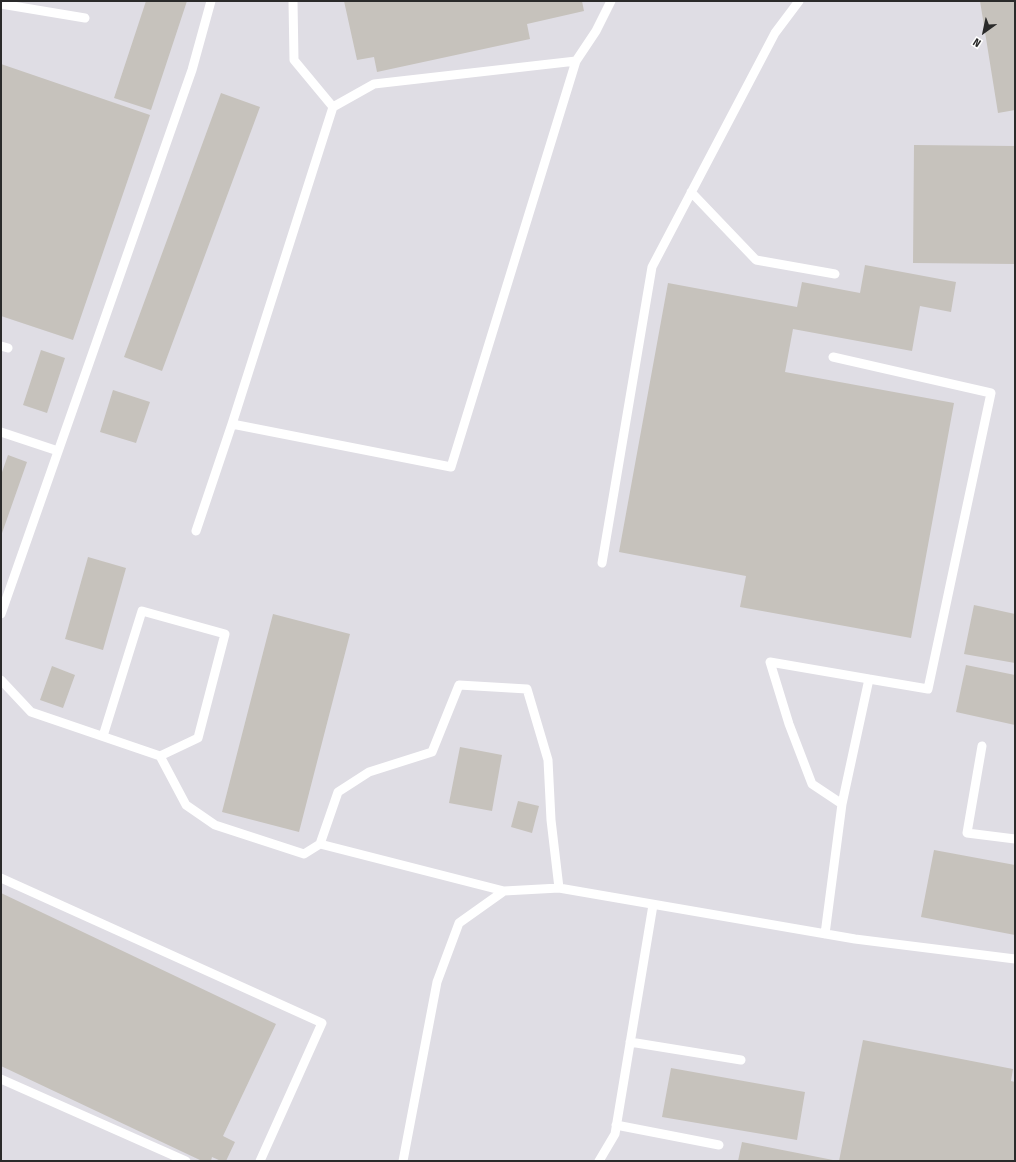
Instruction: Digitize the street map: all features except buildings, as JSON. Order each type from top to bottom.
[{"type":"lane","points":[[1,614],[192,70],[211,1]]},
{"type":"lane","points":[[293,1],[294,60],[333,106]]},
{"type":"lane","points":[[232,424],[451,467],[576,61],[596,31],[611,1]]},
{"type":"lane","points":[[602,563],[652,267],[775,33],[799,1]]},
{"type":"lane","points":[[1,4],[85,18]]},
{"type":"lane","points":[[196,531],[232,424],[333,106],[374,84],[576,61]]},
{"type":"lane","points":[[691,192],[756,260],[835,274]]},
{"type":"lane","points":[[833,357],[991,393],[928,689],[770,662],[789,724],[812,784],[842,804]]},
{"type":"lane","points":[[1,432],[58,452]]},
{"type":"lane","points":[[103,736],[142,611],[225,634],[198,738],[160,756]]},
{"type":"lane","points":[[825,934],[842,804],[869,679]]},
{"type":"lane","points":[[1,680],[31,712],[160,756],[186,804],[215,825],[304,854],[320,844],[338,792],[368,772],[432,752],[459,685],[527,689],[548,760],[551,820],[559,888]]},
{"type":"lane","points":[[982,746],[967,833],[1015,839]]},
{"type":"lane","points":[[320,844],[504,891],[559,888],[825,934],[1015,959]]},
{"type":"lane","points":[[1,878],[322,1023],[260,1161]]},
{"type":"lane","points":[[402,1161],[436,982],[459,923],[504,891]]},
{"type":"lane","points":[[599,1161],[615,1134],[653,905]]},
{"type":"lane","points":[[630,1042],[741,1060]]},
{"type":"lane","points":[[1,1079],[186,1161]]},
{"type":"lane","points":[[616,1125],[719,1146]]},
{"type":"shaded area","points":[[1,1],[1015,1],[1015,1161],[1,1161]]}]
